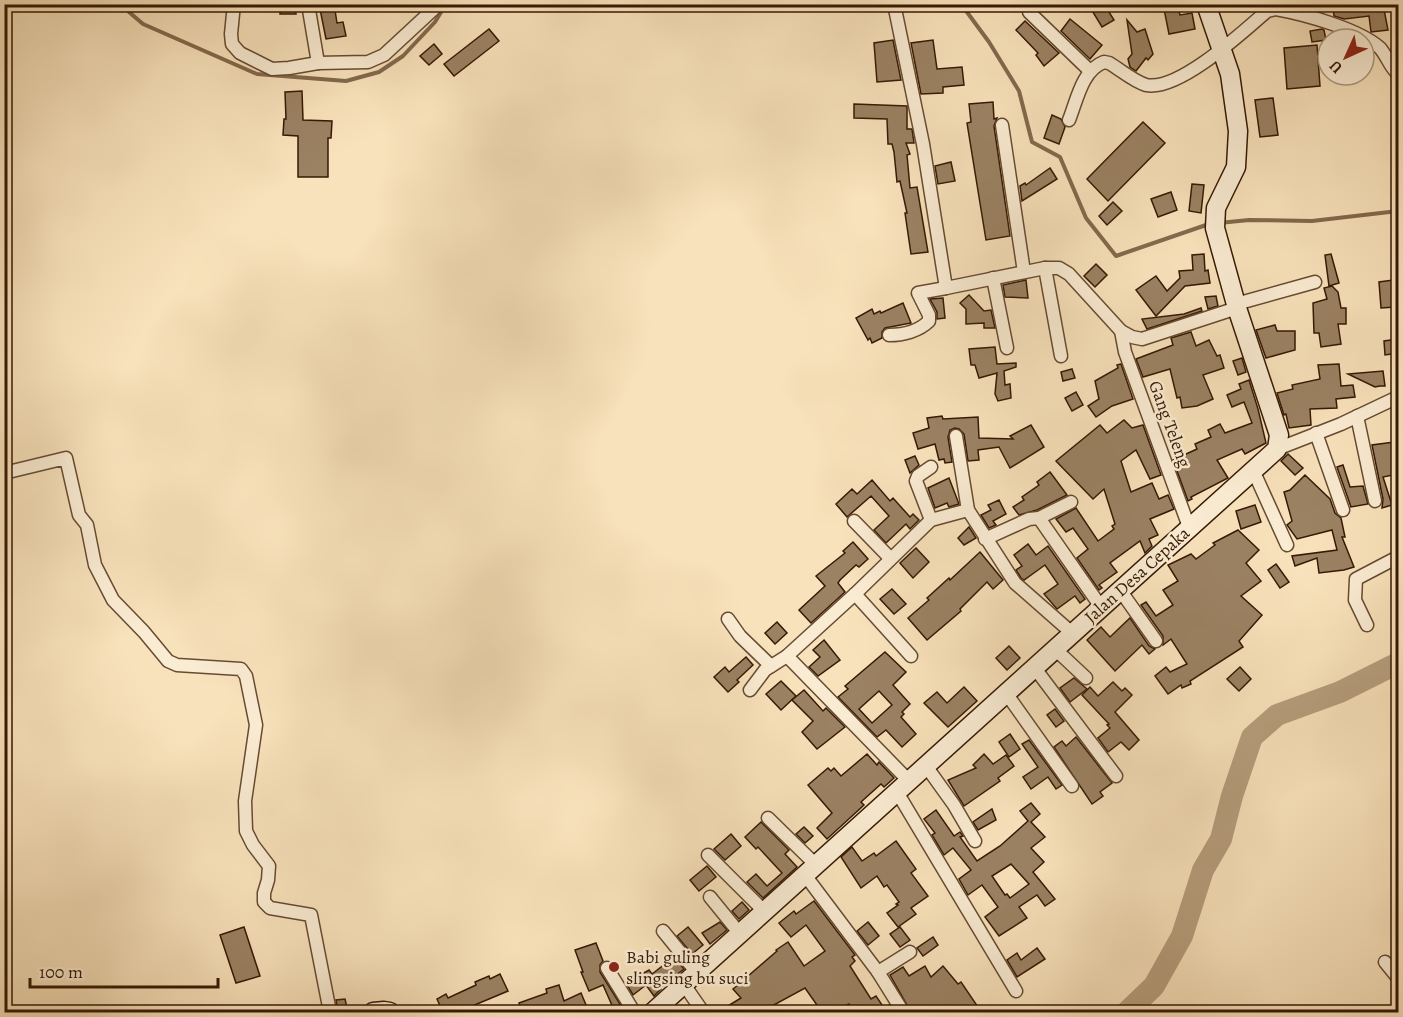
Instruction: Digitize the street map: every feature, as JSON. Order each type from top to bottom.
[{"type":"street","points":[[234,4],[232,45],[240,53],[272,69],[318,63],[374,61],[384,55],[439,4]]},
{"type":"street","points":[[308,4],[318,63]]},
{"type":"street","points":[[894,4],[922,144],[946,288]]},
{"type":"street","points":[[1206,4],[1230,75],[1238,131],[1236,167],[1216,208],[1215,228],[1237,306],[1279,435],[1277,448],[1398,398]]},
{"type":"street","points":[[1069,120],[1090,70],[1104,62],[1139,82],[1155,86],[1171,82],[1193,70],[1268,11],[1276,9],[1340,27],[1369,40],[1382,51],[1398,74]]},
{"type":"street","points":[[1029,12],[1090,70]]},
{"type":"street","points":[[1002,125],[1024,272]]},
{"type":"street","points":[[889,335],[911,331],[927,324],[928,315],[918,293],[1045,268],[1059,268],[1069,274],[1121,331],[1142,339],[1315,282]]},
{"type":"street","points":[[1045,268],[1061,356]]},
{"type":"street","points":[[993,278],[1007,348]]},
{"type":"street","name":"Gang Teleng","points":[[1121,331],[1125,352],[1189,527]]},
{"type":"street","points":[[1357,416],[1376,501]]},
{"type":"street","points":[[1316,433],[1342,510]]},
{"type":"street","points":[[956,436],[968,510],[985,539],[1015,583],[1072,633]]},
{"type":"street","name":"Jalan Desa Cepaka","points":[[653,1012],[692,980],[1277,448]]},
{"type":"street","points":[[4,473],[66,458],[79,515],[87,525],[95,565],[113,600],[168,661],[177,665],[241,669],[246,676],[256,725],[245,801],[246,831],[268,866],[264,902],[270,908],[310,915],[330,1012]]},
{"type":"street","points":[[931,520],[916,481],[918,476],[932,467]]},
{"type":"street","points":[[1253,470],[1287,545]]},
{"type":"street","points":[[985,539],[1029,519],[1039,518],[1071,502]]},
{"type":"street","points":[[750,690],[771,666],[787,656],[855,594],[931,520],[968,510]]},
{"type":"street","points":[[1039,518],[1101,607]]},
{"type":"street","points":[[854,521],[890,558]]},
{"type":"street","points":[[1367,625],[1356,600],[1356,579],[1398,557]]},
{"type":"street","points":[[1120,590],[1156,642]]},
{"type":"street","points":[[855,594],[911,656]]},
{"type":"street","points":[[728,619],[740,636],[771,666]]},
{"type":"street","points":[[1055,649],[1086,678]]},
{"type":"street","points":[[787,656],[903,786],[1016,991]]},
{"type":"street","points":[[1034,667],[1116,776]]},
{"type":"street","points":[[1006,693],[1072,786]]},
{"type":"street","points":[[926,766],[954,805],[975,841]]},
{"type":"street","points":[[768,818],[811,870],[903,1012]]},
{"type":"street","points":[[708,855],[765,912]]},
{"type":"street","points":[[710,897],[741,935]]},
{"type":"street","points":[[663,931],[692,980],[703,1012]]},
{"type":"street","points":[[878,972],[910,952]]},
{"type":"street","points":[[1384,962],[1398,978]]},
{"type":"street","points":[[607,968],[634,1012]]},
{"type":"street","points":[[373,1012],[390,1012]]},
{"type":"building","points":[[280,4],[295,4],[296,14],[280,14]]},
{"type":"building","points":[[319,4],[334,4],[337,23],[343,22],[346,36],[326,39]]},
{"type":"building","points":[[1088,4],[1104,4],[1114,20],[1102,27]]},
{"type":"building","points":[[1163,4],[1177,4],[1180,15],[1192,13],[1195,29],[1169,34]]},
{"type":"building","points":[[1359,4],[1359,7],[1383,4],[1388,30],[1376,31],[1376,27],[1370,27],[1369,16],[1344,19],[1334,16],[1333,5]]},
{"type":"building","points":[[1070,19],[1102,45],[1090,59],[1061,31]]},
{"type":"building","points":[[1127,20],[1137,32],[1145,29],[1153,54],[1148,60],[1146,58],[1136,71],[1130,67],[1128,59],[1132,54]]},
{"type":"building","points":[[1025,21],[1059,53],[1044,66],[1036,55],[1038,53],[1016,30]]},
{"type":"building","points":[[489,29],[499,41],[454,76],[444,64]]},
{"type":"building","points":[[1316,30],[1316,41],[1312,42],[1310,31]]},
{"type":"building","points":[[893,40],[901,80],[877,82],[874,43]]},
{"type":"building","points":[[933,40],[937,69],[962,67],[964,85],[943,87],[943,93],[921,94],[911,43]]},
{"type":"building","points":[[434,44],[442,54],[429,65],[420,56]]},
{"type":"building","points":[[1316,45],[1316,86],[1287,89],[1284,48]]},
{"type":"building","points":[[302,91],[303,120],[332,121],[331,138],[328,138],[328,177],[298,177],[298,136],[283,135],[284,119],[286,119],[285,92]]},
{"type":"building","points":[[1273,98],[1278,135],[1260,137],[1255,100]]},
{"type":"building","points":[[993,102],[994,119],[997,118],[994,126],[1010,236],[986,240],[967,123],[971,122],[969,104]]},
{"type":"building","points":[[854,104],[907,106],[907,129],[912,129],[914,143],[906,143],[910,154],[907,155],[910,188],[917,187],[928,252],[911,254],[905,213],[907,213],[900,181],[897,182],[892,144],[888,144],[887,119],[854,118]]},
{"type":"building","points":[[1052,115],[1061,119],[1065,127],[1059,144],[1044,138]]},
{"type":"building","points":[[1143,122],[1165,143],[1108,201],[1087,179]]},
{"type":"building","points":[[951,162],[955,181],[938,184],[935,166]]},
{"type":"building","points":[[1050,168],[1057,179],[1022,201],[1020,186],[1025,183],[1026,185]]},
{"type":"building","points":[[1192,184],[1204,185],[1201,213],[1189,211]]},
{"type":"building","points":[[1171,192],[1177,210],[1158,217],[1151,199]]},
{"type":"building","points":[[1113,202],[1122,211],[1107,225],[1099,216]]},
{"type":"building","points":[[1204,254],[1205,271],[1208,270],[1210,283],[1185,286],[1156,316],[1136,290],[1156,276],[1167,291],[1180,278],[1179,271],[1193,270],[1192,255]]},
{"type":"building","points":[[1331,254],[1339,283],[1329,286],[1325,255]]},
{"type":"building","points":[[1096,264],[1107,275],[1095,287],[1084,276]]},
{"type":"building","points":[[1026,280],[1028,298],[1005,297],[1003,285]]},
{"type":"building","points":[[1393,280],[1395,307],[1381,308],[1379,282]]},
{"type":"building","points":[[1332,286],[1338,292],[1341,308],[1346,308],[1346,324],[1338,324],[1341,344],[1321,347],[1319,333],[1314,333],[1313,303],[1327,299],[1324,288]]},
{"type":"building","points":[[969,295],[984,311],[991,310],[995,328],[984,328],[984,323],[966,324],[966,309],[960,303]]},
{"type":"building","points":[[1216,296],[1218,306],[1208,309],[1205,297]]},
{"type":"building","points":[[943,298],[945,318],[937,319],[937,312],[930,299]]},
{"type":"building","points":[[903,303],[911,323],[885,328],[882,338],[872,343],[870,338],[868,340],[856,318],[872,309],[874,314],[880,311],[881,313]]},
{"type":"building","points":[[1201,308],[1202,311],[1147,329],[1142,319],[1184,314]]},
{"type":"building","points":[[1275,325],[1277,331],[1295,331],[1295,350],[1266,358],[1256,330]]},
{"type":"building","points":[[1191,332],[1196,346],[1209,340],[1217,356],[1220,355],[1224,368],[1203,375],[1213,399],[1197,406],[1182,408],[1180,397],[1177,398],[1170,369],[1143,377],[1136,359],[1173,345],[1171,338]]},
{"type":"building","points":[[1398,339],[1398,353],[1385,355],[1384,341]]},
{"type":"building","points":[[995,347],[997,364],[1016,363],[1016,367],[1004,371],[1005,385],[1010,384],[1011,398],[998,401],[995,394],[997,373],[979,378],[975,365],[971,365],[969,349]]},
{"type":"building","points":[[1242,358],[1246,372],[1238,375],[1233,361]]},
{"type":"building","points":[[1121,364],[1133,399],[1112,406],[1096,417],[1088,406],[1099,399],[1095,381]]},
{"type":"building","points":[[1339,364],[1341,386],[1353,385],[1355,397],[1336,399],[1337,408],[1310,409],[1311,425],[1289,428],[1277,393],[1293,389],[1292,385],[1320,379],[1318,365]]},
{"type":"building","points":[[1072,369],[1075,378],[1063,381],[1061,372]]},
{"type":"building","points":[[1383,371],[1385,386],[1375,387],[1348,374]]},
{"type":"building","points":[[1249,380],[1266,443],[1245,454],[1242,449],[1217,460],[1228,478],[1191,497],[1192,499],[1188,501],[1173,460],[1197,449],[1195,444],[1211,437],[1208,430],[1220,424],[1225,433],[1252,423],[1244,402],[1232,407],[1227,395],[1241,389],[1239,384]]},
{"type":"building","points":[[1076,392],[1083,405],[1072,411],[1065,398]]},
{"type":"building","points":[[942,416],[943,419],[978,417],[979,438],[1013,439],[1010,436],[1031,425],[1044,447],[1010,468],[999,447],[978,450],[979,460],[968,461],[964,434],[955,428],[950,430],[948,437],[952,462],[945,463],[944,459],[939,460],[935,444],[918,449],[913,433],[929,428],[927,418]]},
{"type":"building","points":[[1124,420],[1132,428],[1143,425],[1161,475],[1150,479],[1136,450],[1121,461],[1131,492],[1152,483],[1159,499],[1168,495],[1174,509],[1150,519],[1158,535],[1149,539],[1152,546],[1145,553],[1140,541],[1110,563],[1117,572],[1099,585],[1102,588],[1099,590],[1077,558],[1088,549],[1073,528],[1066,532],[1056,519],[1076,508],[1098,541],[1114,529],[1112,526],[1115,524],[1104,489],[1093,499],[1056,461],[1100,425],[1107,433]]},
{"type":"building","points":[[1394,442],[1398,458],[1398,474],[1383,477],[1392,505],[1382,508],[1383,499],[1372,445]]},
{"type":"building","points":[[1288,454],[1303,468],[1295,475],[1281,461]]},
{"type":"building","points":[[915,456],[919,465],[910,473],[905,460]]},
{"type":"building","points":[[1343,465],[1350,487],[1363,486],[1368,504],[1351,507],[1337,467]]},
{"type":"building","points":[[1050,472],[1067,495],[1037,510],[1019,515],[1013,507],[1024,500],[1022,497],[1039,485],[1037,482]]},
{"type":"building","points":[[1305,475],[1330,499],[1335,513],[1341,518],[1345,537],[1342,537],[1354,567],[1319,573],[1317,558],[1295,566],[1292,556],[1337,550],[1332,530],[1297,539],[1287,525],[1292,521],[1284,492],[1290,490]]},
{"type":"building","points":[[949,478],[959,504],[949,507],[947,503],[935,508],[928,488]]},
{"type":"building","points":[[872,480],[890,501],[893,498],[910,517],[913,514],[919,520],[910,529],[906,524],[886,543],[874,530],[889,516],[871,496],[847,517],[836,504],[852,489],[857,494]]},
{"type":"building","points":[[999,500],[1006,514],[993,521],[996,525],[989,528],[981,515],[991,510],[988,505]]},
{"type":"building","points":[[1255,505],[1261,522],[1241,529],[1236,511]]},
{"type":"building","points":[[969,527],[976,538],[964,545],[958,538]]},
{"type":"building","points":[[1238,530],[1259,550],[1246,563],[1261,581],[1241,596],[1262,615],[1239,641],[1243,647],[1190,681],[1191,684],[1182,688],[1181,685],[1168,694],[1155,676],[1166,667],[1170,672],[1187,664],[1171,639],[1163,645],[1163,636],[1141,605],[1146,602],[1156,616],[1173,605],[1163,590],[1178,581],[1168,565],[1191,554],[1196,559],[1215,545],[1213,543]]},
{"type":"building","points":[[853,542],[868,559],[859,567],[856,565],[840,580],[838,583],[845,592],[811,623],[799,610],[825,586],[816,576],[845,553],[843,551]]},
{"type":"building","points":[[1028,544],[1036,555],[1048,546],[1085,599],[1080,603],[1075,596],[1057,609],[1044,594],[1058,584],[1045,565],[1024,580],[1021,578],[1016,570],[1022,566],[1014,555]]},
{"type":"building","points":[[916,548],[929,562],[913,578],[900,563]]},
{"type":"building","points":[[980,552],[1003,580],[993,589],[987,582],[960,609],[961,611],[927,640],[908,618],[929,600],[927,598]]},
{"type":"building","points":[[1276,564],[1289,582],[1280,588],[1268,570]]},
{"type":"building","points":[[892,589],[906,604],[894,614],[880,599]]},
{"type":"building","points":[[1130,618],[1149,646],[1155,649],[1149,654],[1142,645],[1115,671],[1087,640],[1101,627],[1110,637]]},
{"type":"building","points":[[777,622],[787,633],[775,644],[765,633]]},
{"type":"building","points":[[824,640],[840,660],[818,676],[809,667],[820,657],[813,650]]},
{"type":"building","points":[[1009,646],[1020,658],[1007,670],[996,658]]},
{"type":"building","points":[[885,652],[906,672],[893,685],[910,704],[902,712],[904,714],[901,717],[916,734],[902,747],[886,730],[877,737],[838,697],[848,689],[845,686]],"holes":[[[879,691],[892,705],[872,723],[859,709]]]},
{"type":"building","points":[[746,657],[753,665],[728,692],[714,677],[725,667],[729,672]]},
{"type":"building","points":[[1240,667],[1251,679],[1239,691],[1227,679]]},
{"type":"building","points":[[1074,678],[1087,689],[1070,702],[1060,688]]},
{"type":"building","points":[[781,681],[796,696],[781,710],[766,694]]},
{"type":"building","points":[[1113,682],[1122,691],[1125,688],[1132,695],[1115,712],[1139,740],[1129,750],[1121,742],[1108,752],[1098,738],[1110,728],[1107,725],[1109,724],[1082,695],[1090,687],[1098,696]]},
{"type":"building","points":[[964,687],[977,701],[948,727],[924,703],[937,692],[947,703]]},
{"type":"building","points":[[804,690],[823,711],[826,708],[845,727],[817,749],[802,732],[813,721],[792,700]]},
{"type":"building","points":[[1055,709],[1064,721],[1056,727],[1047,715]]},
{"type":"building","points":[[1010,734],[1020,749],[1009,757],[999,742]]},
{"type":"building","points":[[1076,737],[1112,783],[1100,792],[1103,796],[1092,804],[1054,747],[1062,741],[1066,746]]},
{"type":"building","points":[[1029,740],[1062,785],[1056,789],[1048,777],[1031,789],[1023,777],[1038,767],[1022,744]]},
{"type":"building","points":[[867,754],[877,765],[879,762],[894,778],[884,787],[881,784],[861,802],[864,805],[827,839],[817,828],[832,813],[808,785],[828,768],[831,771],[834,768],[841,776]]},
{"type":"building","points":[[984,754],[993,764],[1006,755],[1014,766],[998,778],[1000,781],[964,806],[948,780],[976,768],[973,765]]},
{"type":"building","points":[[1031,803],[1040,814],[1031,822],[1045,837],[1031,848],[1044,862],[1033,872],[1055,899],[1045,906],[1037,895],[1019,907],[1027,918],[999,936],[985,917],[998,907],[982,885],[968,895],[959,879],[971,870],[953,848],[944,855],[932,835],[935,833],[924,819],[936,810],[954,836],[960,832],[963,836],[960,837],[977,861],[1000,846],[1028,821],[1020,811]],"holes":[[[1011,864],[1029,884],[1010,898],[1007,894],[1005,895],[992,876]]]},
{"type":"building","points":[[992,809],[996,820],[978,830],[973,822]]},
{"type":"building","points":[[761,822],[789,850],[785,854],[797,867],[763,898],[747,882],[756,874],[767,886],[782,873],[758,847],[756,849],[745,837]]},
{"type":"building","points":[[804,827],[813,836],[805,843],[796,834]]},
{"type":"building","points":[[731,834],[741,846],[725,860],[714,849]]},
{"type":"building","points":[[896,841],[916,869],[911,873],[928,896],[911,908],[916,914],[898,927],[887,913],[899,902],[887,885],[884,887],[877,876],[861,888],[841,857],[852,847],[862,861],[874,853],[876,856]]},
{"type":"building","points":[[707,866],[716,877],[699,891],[690,880]]},
{"type":"building","points":[[814,901],[855,955],[852,957],[855,961],[850,966],[871,999],[876,996],[884,1008],[889,1005],[894,1012],[853,1012],[849,1004],[832,1012],[802,1012],[817,1005],[805,988],[761,1012],[718,1012],[741,998],[733,989],[788,942],[804,966],[825,951],[806,925],[791,937],[779,923],[794,911],[796,914]]},
{"type":"building","points":[[742,902],[749,910],[739,919],[732,911]]},
{"type":"building","points":[[720,922],[727,930],[710,944],[702,933]]},
{"type":"building","points":[[868,922],[879,936],[868,945],[857,931]]},
{"type":"building","points":[[244,927],[260,976],[236,983],[220,935]]},
{"type":"building","points":[[688,927],[703,945],[692,954],[677,936]]},
{"type":"building","points":[[900,927],[910,940],[900,947],[890,934]]},
{"type":"building","points":[[933,937],[938,945],[923,956],[917,948]]},
{"type":"building","points":[[596,943],[603,961],[600,965],[600,972],[625,1012],[615,1012],[603,985],[589,991],[581,972],[583,972],[575,950]]},
{"type":"building","points":[[1037,948],[1045,959],[1017,977],[1007,960],[1017,953],[1021,960]]},
{"type":"building","points":[[674,957],[684,969],[660,988],[654,996],[646,985],[633,995],[626,983],[649,970],[652,974]]},
{"type":"building","points":[[925,966],[931,977],[943,966],[958,984],[961,982],[978,1007],[971,1012],[911,1012],[890,975],[903,967],[909,976]]},
{"type":"building","points":[[500,974],[508,991],[458,1012],[443,1012],[437,999],[446,994],[448,998],[476,985],[475,982]]},
{"type":"building","points":[[559,985],[564,1001],[581,993],[589,1012],[522,1012],[519,1003],[547,993],[546,989]]},
{"type":"building","points":[[345,999],[348,1012],[338,1012],[336,1000]]},
{"type":"waterway","points":[[124,4],[129,12],[143,24],[257,74],[346,81],[379,72],[403,56],[435,22],[446,4]]},
{"type":"waterway","points":[[961,4],[989,42],[1019,91],[1032,142],[1060,157],[1086,218],[1116,256],[1209,224]]},
{"type":"waterway","points":[[1219,223],[1249,220],[1312,221],[1398,211]]},
{"type":"waterway","points":[[1127,1012],[1154,986],[1182,936],[1203,870],[1221,839],[1232,796],[1252,737],[1277,715],[1340,692],[1398,663]]},
{"type":"place","name":"Babi guling slingsing bu suci","points":[[614,967]]}]
